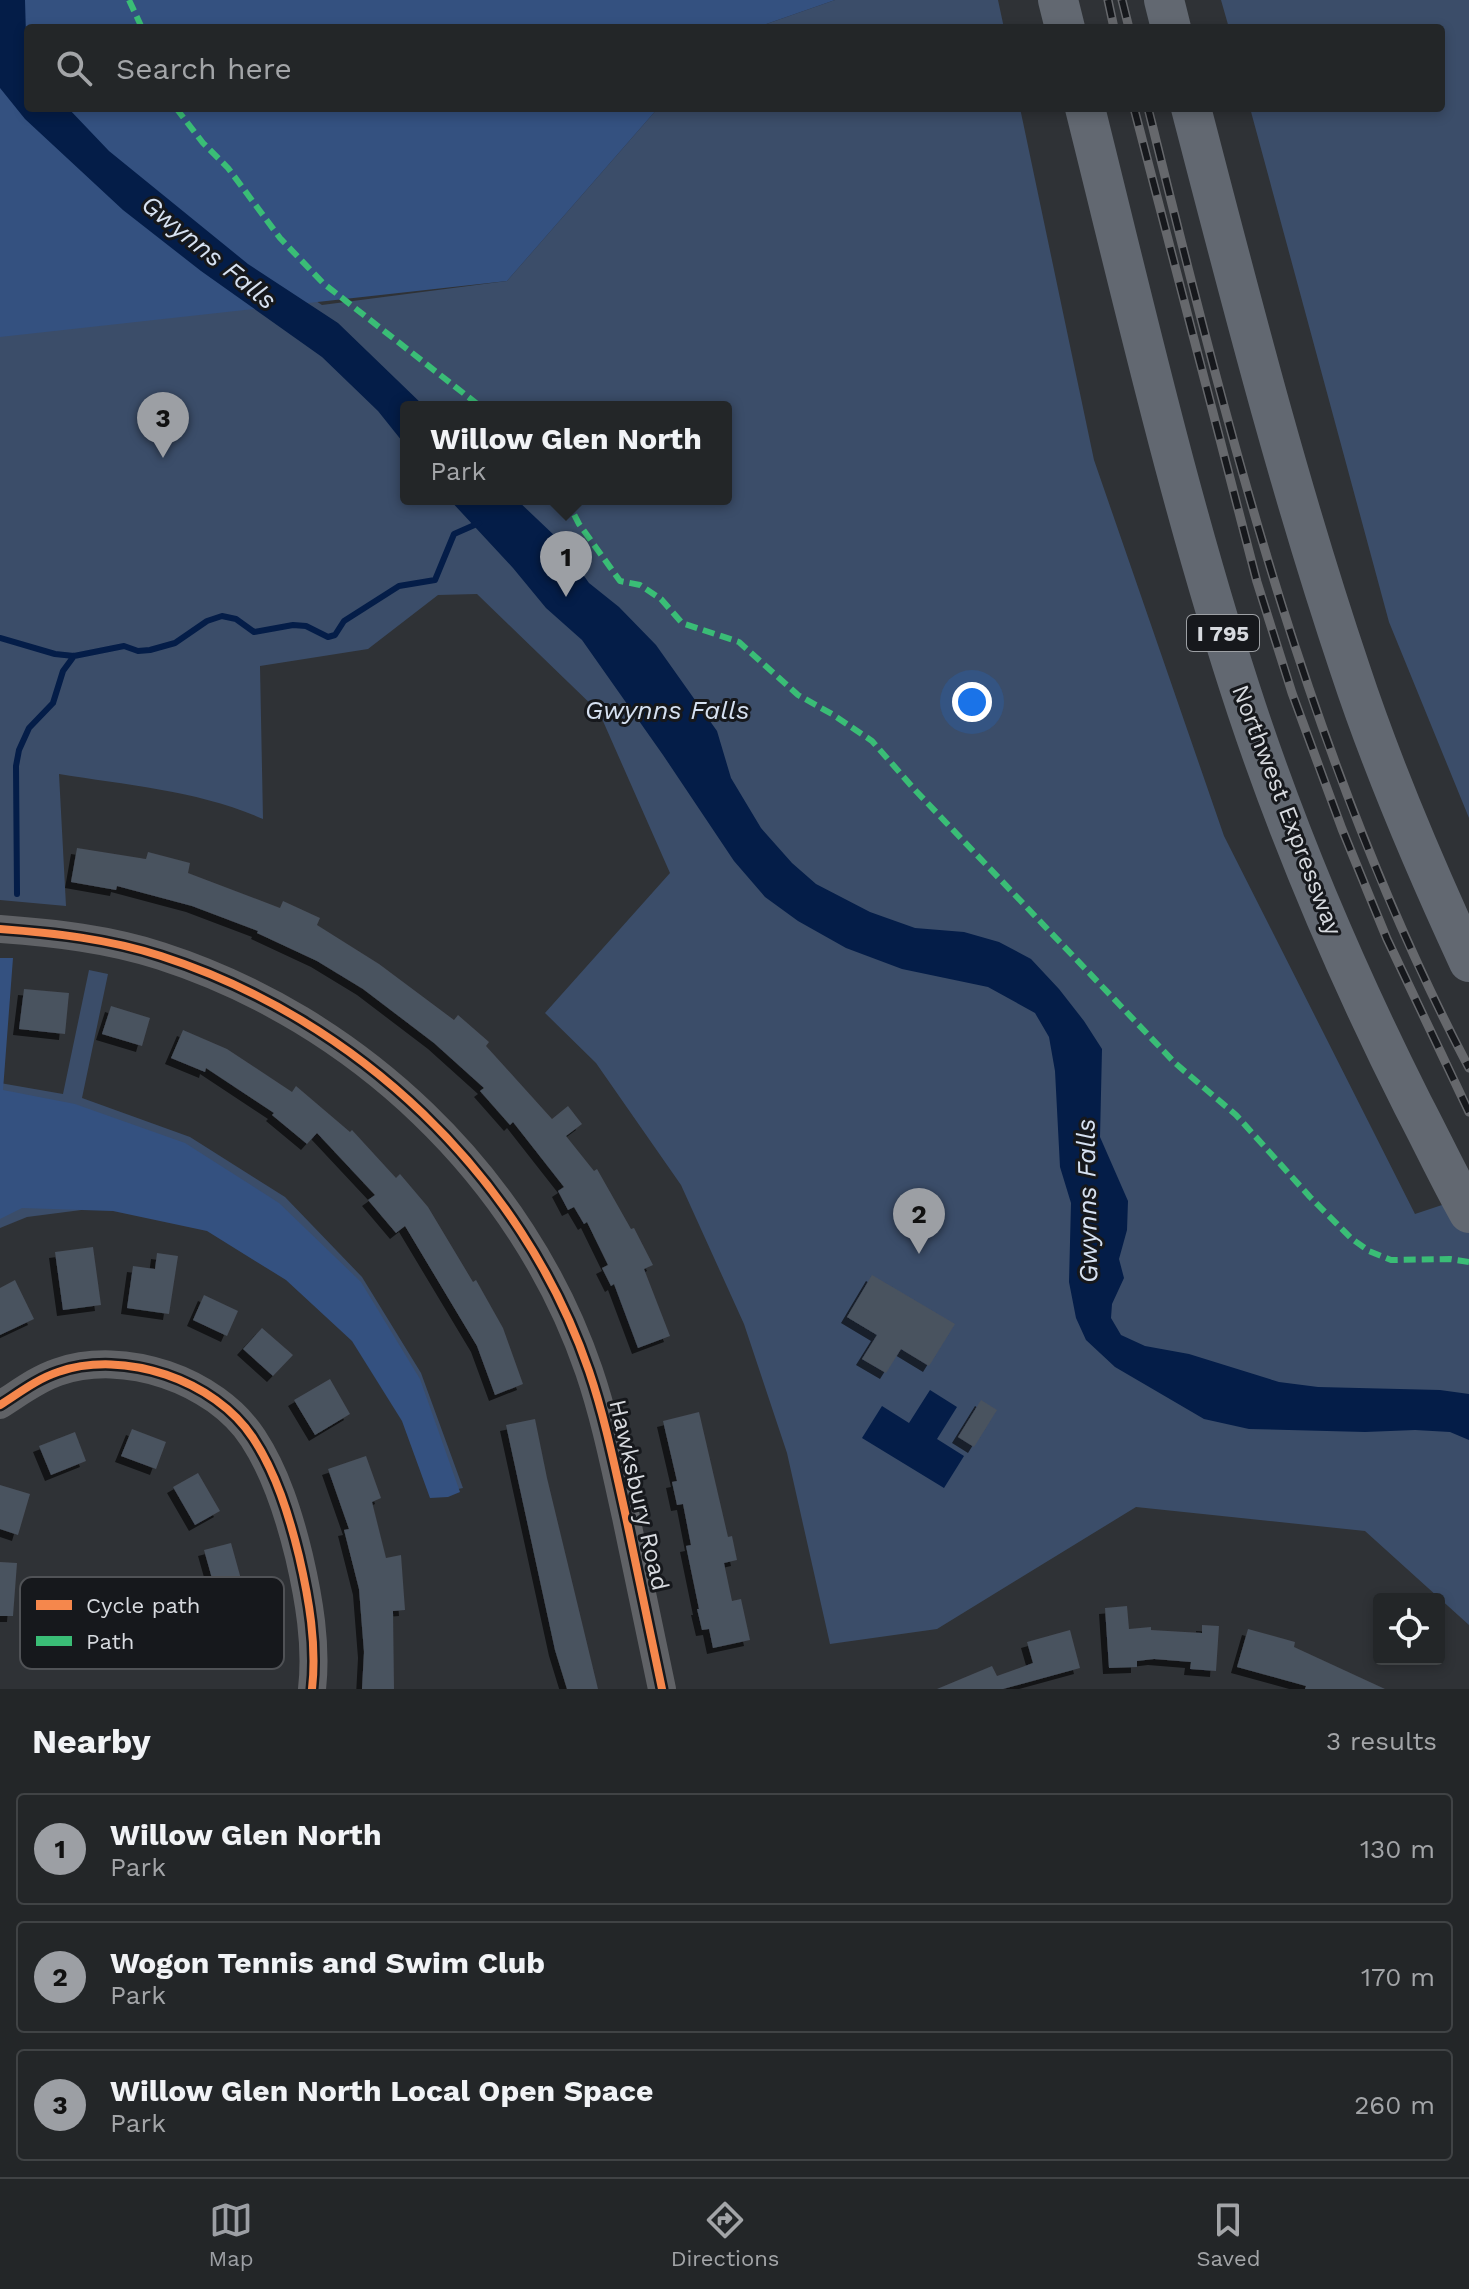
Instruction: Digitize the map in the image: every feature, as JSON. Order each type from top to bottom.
[{"type":"highway","points":[[1058,0],[1064,24]]},
{"type":"highway","points":[[1164,0],[1170,24]]},
{"type":"highway","name":"Northwest Expressway","points":[[1086,112],[1207,579],[1247,710],[1296,847],[1344,959],[1383,1045],[1469,1213]]},
{"type":"highway","points":[[1192,112],[1241,300],[1317,566],[1351,671],[1401,807],[1469,962]]},
{"type":"street","name":"Hawksbury Road","points":[[0,929],[51,933],[159,955],[264,998],[316,1028],[380,1075],[439,1129],[493,1191],[539,1261],[575,1335],[610,1443],[662,1689]]},
{"type":"street","points":[[0,1405],[59,1371],[93,1365],[130,1366],[165,1373],[197,1386],[228,1408],[252,1437],[277,1483],[294,1534],[306,1588],[312,1638],[312,1689]]},
{"type":"shaded area","points":[[0,0],[835,0],[766,24],[24,24],[24,112],[655,112],[507,281],[0,337]]},
{"type":"shaded area","points":[[835,0],[998,0],[1003,24],[766,24]]},
{"type":"shaded area","points":[[1221,0],[1469,0],[1469,818],[1389,622],[1251,112],[1445,112],[1445,24],[1228,24]]},
{"type":"shaded area","points":[[655,112],[1021,112],[1094,460],[1224,836],[1415,1214],[1469,1196],[1469,1625],[1445,1603],[1445,1593],[1434,1593],[1365,1531],[1136,1507],[937,1629],[830,1644],[787,1453],[744,1324],[681,1185],[596,1063],[545,1013],[670,873],[599,712],[477,594],[438,595],[368,649],[260,666],[263,819],[189,795],[59,774],[66,906],[0,900],[0,326],[307,295],[322,305],[507,281]]},
{"type":"shaded area","points":[[0,958],[13,958],[3,1090],[75,1104],[185,1143],[279,1203],[361,1282],[420,1379],[460,1492],[448,1497],[430,1498],[402,1421],[352,1341],[286,1280],[207,1231],[113,1211],[22,1208],[0,1219]]},
{"type":"shaded area","points":[[89,970],[108,974],[82,1098],[190,1137],[285,1197],[362,1277],[421,1373],[463,1488],[434,1494],[406,1417],[356,1335],[289,1275],[212,1226],[120,1205],[27,1217],[0,1228],[0,1083],[63,1094]]},
{"type":"water","name":"Gwynns Falls","points":[[0,0],[25,0],[24,112],[72,112],[109,151],[248,264],[338,323],[419,401],[400,401],[400,438],[378,411],[322,357],[201,271],[123,210],[25,119],[0,88]]},
{"type":"water","name":"Gwynns Falls","points":[[455,505],[522,505],[556,537],[589,583],[619,607],[656,645],[717,731],[731,778],[761,828],[792,863],[816,884],[870,912],[915,928],[964,932],[999,942],[1031,959],[1059,989],[1102,1049],[1100,1137],[1128,1201],[1127,1230],[1119,1259],[1124,1278],[1112,1304],[1111,1318],[1121,1335],[1145,1346],[1189,1354],[1279,1382],[1318,1387],[1440,1390],[1469,1394],[1469,1440],[1450,1432],[1415,1430],[1249,1429],[1204,1419],[1115,1367],[1086,1340],[1076,1318],[1069,1282],[1071,1203],[1060,1167],[1055,1071],[1049,1037],[1035,1013],[988,987],[902,969],[846,948],[798,921],[765,897],[734,861],[582,640],[546,608]]},
{"type":"water","points":[[930,1390],[957,1407],[937,1439],[964,1456],[944,1488],[862,1438],[882,1406],[909,1423]]},
{"type":"building","points":[[77,848],[146,859],[148,852],[190,863],[188,873],[280,908],[283,901],[320,918],[317,925],[379,964],[454,1020],[458,1015],[489,1042],[486,1046],[552,1119],[568,1106],[582,1124],[566,1136],[594,1171],[597,1169],[631,1229],[634,1228],[653,1265],[644,1269],[670,1336],[638,1348],[614,1284],[611,1286],[602,1268],[608,1265],[587,1222],[584,1224],[574,1207],[568,1210],[558,1191],[564,1187],[513,1122],[510,1125],[480,1091],[484,1088],[434,1043],[363,989],[258,931],[192,906],[117,886],[116,890],[71,882]]},
{"type":"building","points":[[24,989],[69,993],[65,1034],[19,1029]]},
{"type":"building","points":[[111,1006],[150,1018],[142,1046],[102,1034]]},
{"type":"building","points":[[183,1030],[227,1049],[292,1092],[296,1086],[350,1132],[352,1130],[396,1178],[400,1174],[428,1207],[473,1282],[476,1280],[503,1328],[523,1384],[495,1395],[477,1346],[405,1226],[396,1233],[368,1200],[375,1195],[317,1133],[307,1144],[272,1115],[274,1113],[206,1068],[205,1072],[171,1058]]},
{"type":"building","points":[[93,1247],[101,1305],[63,1310],[55,1252]]},
{"type":"building","points":[[157,1253],[178,1256],[169,1314],[127,1308],[133,1266],[155,1269]]},
{"type":"building","points":[[872,1275],[955,1324],[929,1366],[901,1349],[886,1373],[862,1359],[877,1335],[847,1317]]},
{"type":"building","points":[[15,1280],[34,1319],[0,1335],[0,1288]]},
{"type":"building","points":[[204,1295],[238,1311],[227,1336],[193,1320]]},
{"type":"building","points":[[262,1328],[293,1355],[273,1376],[243,1349]]},
{"type":"building","points":[[330,1379],[350,1414],[315,1435],[294,1400]]},
{"type":"building","points":[[981,1400],[997,1410],[974,1447],[958,1437]]},
{"type":"building","points":[[699,1412],[728,1537],[732,1536],[737,1560],[724,1563],[732,1601],[741,1599],[750,1640],[713,1648],[709,1629],[702,1630],[697,1609],[686,1546],[691,1545],[683,1504],[677,1505],[672,1482],[677,1481],[663,1421]]},
{"type":"building","points":[[535,1419],[598,1689],[567,1689],[555,1650],[506,1425]]},
{"type":"building","points":[[132,1429],[166,1442],[156,1469],[121,1456]]},
{"type":"building","points":[[75,1432],[86,1461],[51,1475],[39,1446]]},
{"type":"building","points":[[366,1456],[381,1498],[372,1502],[386,1558],[401,1555],[405,1610],[393,1611],[394,1689],[362,1689],[364,1652],[359,1589],[344,1530],[349,1529],[328,1469]]},
{"type":"building","points":[[198,1473],[220,1511],[195,1525],[173,1487]]},
{"type":"building","points":[[0,1485],[30,1494],[18,1535],[0,1529]]},
{"type":"building","points":[[231,1543],[240,1577],[212,1577],[204,1550]]},
{"type":"building","points":[[0,1562],[17,1563],[13,1616],[0,1616]]},
{"type":"building","points":[[1127,1606],[1129,1629],[1151,1627],[1151,1630],[1202,1633],[1202,1625],[1219,1626],[1216,1671],[1190,1669],[1191,1662],[1154,1659],[1137,1661],[1137,1667],[1109,1668],[1105,1608]]},
{"type":"building","points":[[1248,1629],[1295,1642],[1294,1647],[1385,1689],[1305,1689],[1306,1686],[1237,1667]]},
{"type":"building","points":[[1070,1630],[1080,1668],[1003,1689],[937,1689],[992,1666],[997,1676],[1033,1663],[1027,1642]]},
{"type":"waterway","points":[[0,638],[55,654],[74,656],[124,646],[138,651],[150,650],[175,643],[207,621],[222,616],[236,619],[254,632],[293,625],[306,626],[328,637],[335,635],[344,621],[399,586],[435,580],[454,534],[479,523]]},
{"type":"waterway","points":[[17,894],[16,766],[19,750],[29,728],[53,703],[63,671],[74,656]]},
{"type":"railway","points":[[1108,0],[1113,24]]},
{"type":"railway","points":[[1122,0],[1128,24]]},
{"type":"railway","points":[[1135,112],[1257,582],[1292,693],[1387,939],[1469,1112]]},
{"type":"railway","points":[[1149,112],[1244,477],[1319,718],[1363,837],[1413,953],[1469,1068]]},
{"type":"marked path","points":[[129,0],[140,24]]},
{"type":"marked path","points":[[179,112],[228,168],[280,238],[323,283],[473,401]]},
{"type":"marked path","points":[[569,505],[620,581],[640,585],[661,599],[682,623],[739,642],[798,695],[872,741],[1175,1063],[1236,1115],[1352,1239],[1369,1251],[1391,1260],[1450,1259],[1469,1262]]},
{"type":"cycle path","points":[[0,929],[122,945],[161,956],[233,984],[301,1020],[364,1063],[423,1114],[476,1170],[521,1232],[559,1299],[589,1371],[614,1462],[662,1689]]},
{"type":"cycle path","points":[[0,1405],[35,1382],[58,1372],[111,1364],[139,1367],[192,1386],[216,1400],[236,1418],[253,1438],[268,1465],[291,1525],[311,1622],[312,1689]]},
{"type":"place","name":"Willow Glen North Local Open Space","points":[[163,458]]},
{"type":"place","name":"Willow Glen North","points":[[566,597]]},
{"type":"place","name":"Wogon Tennis and Swim Club","points":[[919,1254]]}]
